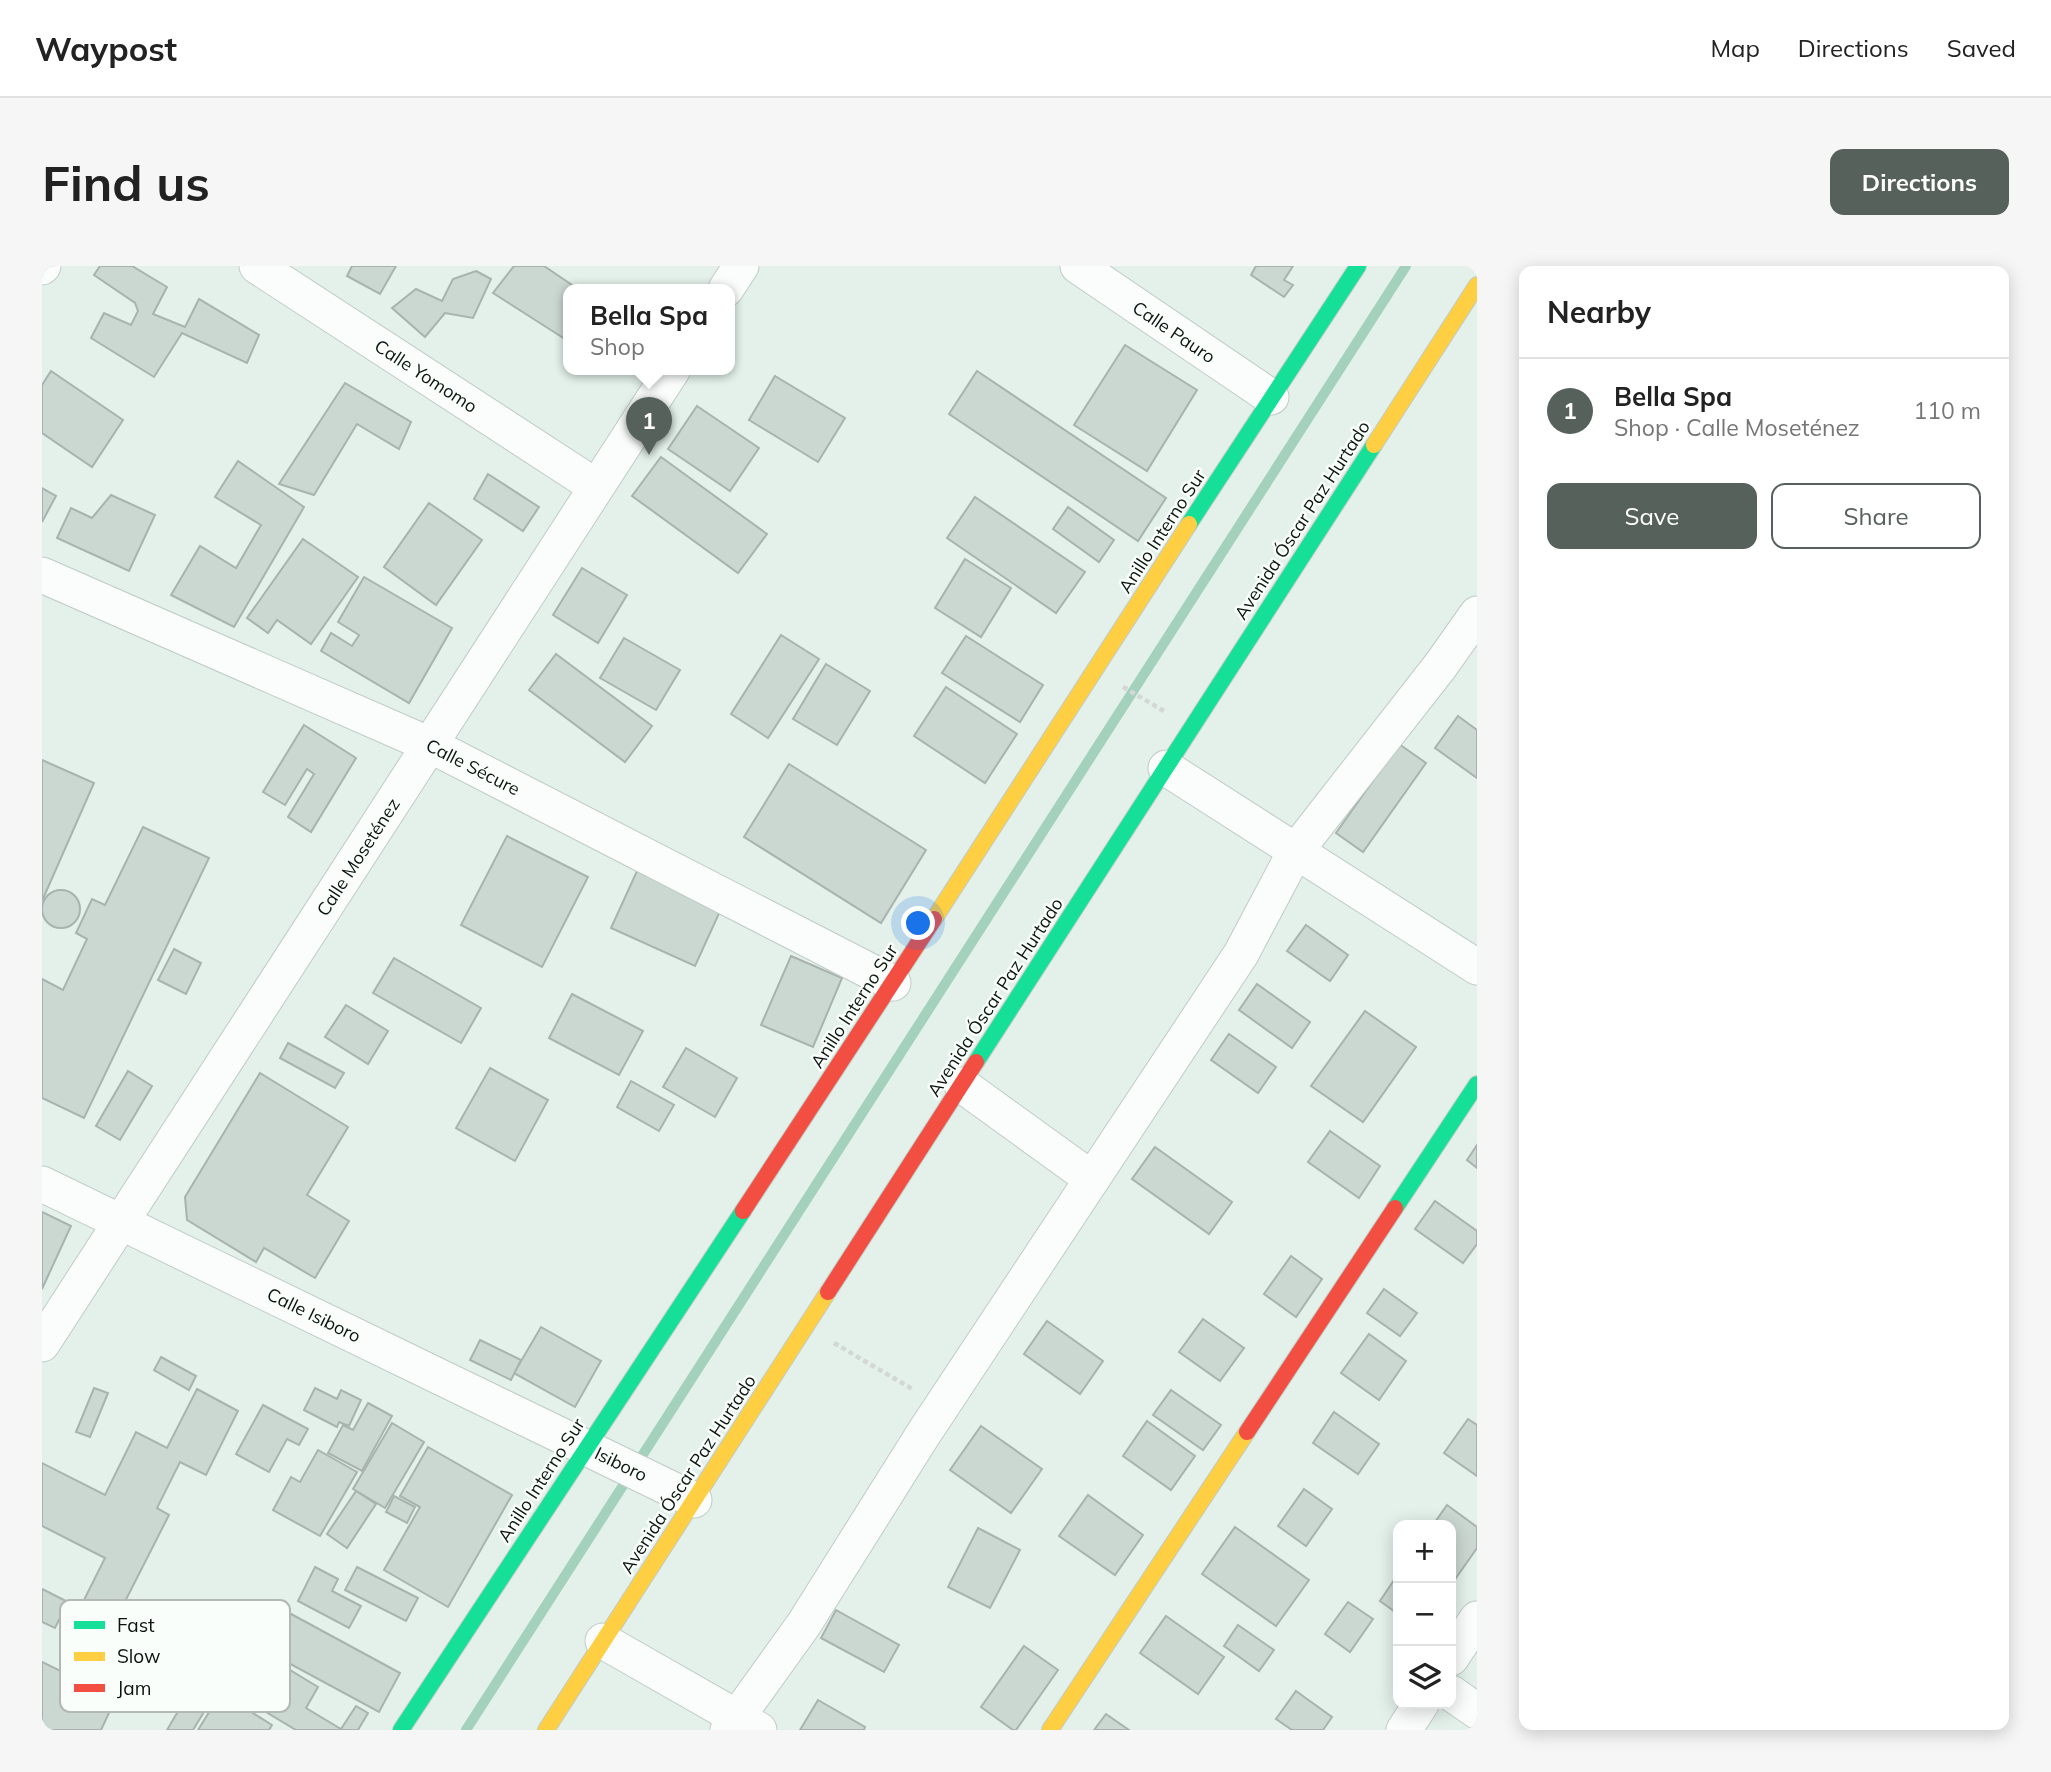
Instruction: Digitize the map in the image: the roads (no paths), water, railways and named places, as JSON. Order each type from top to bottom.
[{"type":"main road","name":"Anillo Interno Sur","points":[[401,1730],[893,983],[1358,266]]},
{"type":"main road","name":"Avenida Óscar Paz Hurtado","points":[[546,1730],[1477,285]]},
{"type":"main road","points":[[1051,1730],[1477,1084]]},
{"type":"street","name":"Calle Yomomo","points":[[257,266],[595,486]]},
{"type":"street","points":[[729,284],[741,266]]},
{"type":"street","name":"Calle Pauro","points":[[1078,266],[1271,397]]},
{"type":"street","name":"Calle Moseténez","points":[[42,1344],[669,375]]},
{"type":"street","name":"Calle Sécure","points":[[42,575],[430,745],[893,983]]},
{"type":"street","points":[[603,1641],[741,1726],[942,1406],[1241,954],[1295,852],[1441,665],[1477,614]]},
{"type":"street","points":[[1166,768],[1477,967]]},
{"type":"street","points":[[962,1085],[1092,1179]]},
{"type":"street","name":"Calle Isiboro","points":[[42,1184],[586,1447]]},
{"type":"street","name":"Isiboro","points":[[586,1447],[694,1500]]},
{"type":"street","points":[[1456,1650],[1477,1619]]},
{"type":"street","points":[[1456,1696],[1477,1711]]},
{"type":"street","points":[[1404,1730],[1418,1709]]},
{"type":"waterway","points":[[466,1730],[1406,266]]},
{"type":"place","name":"Bella Spa","points":[[649,455]]}]
